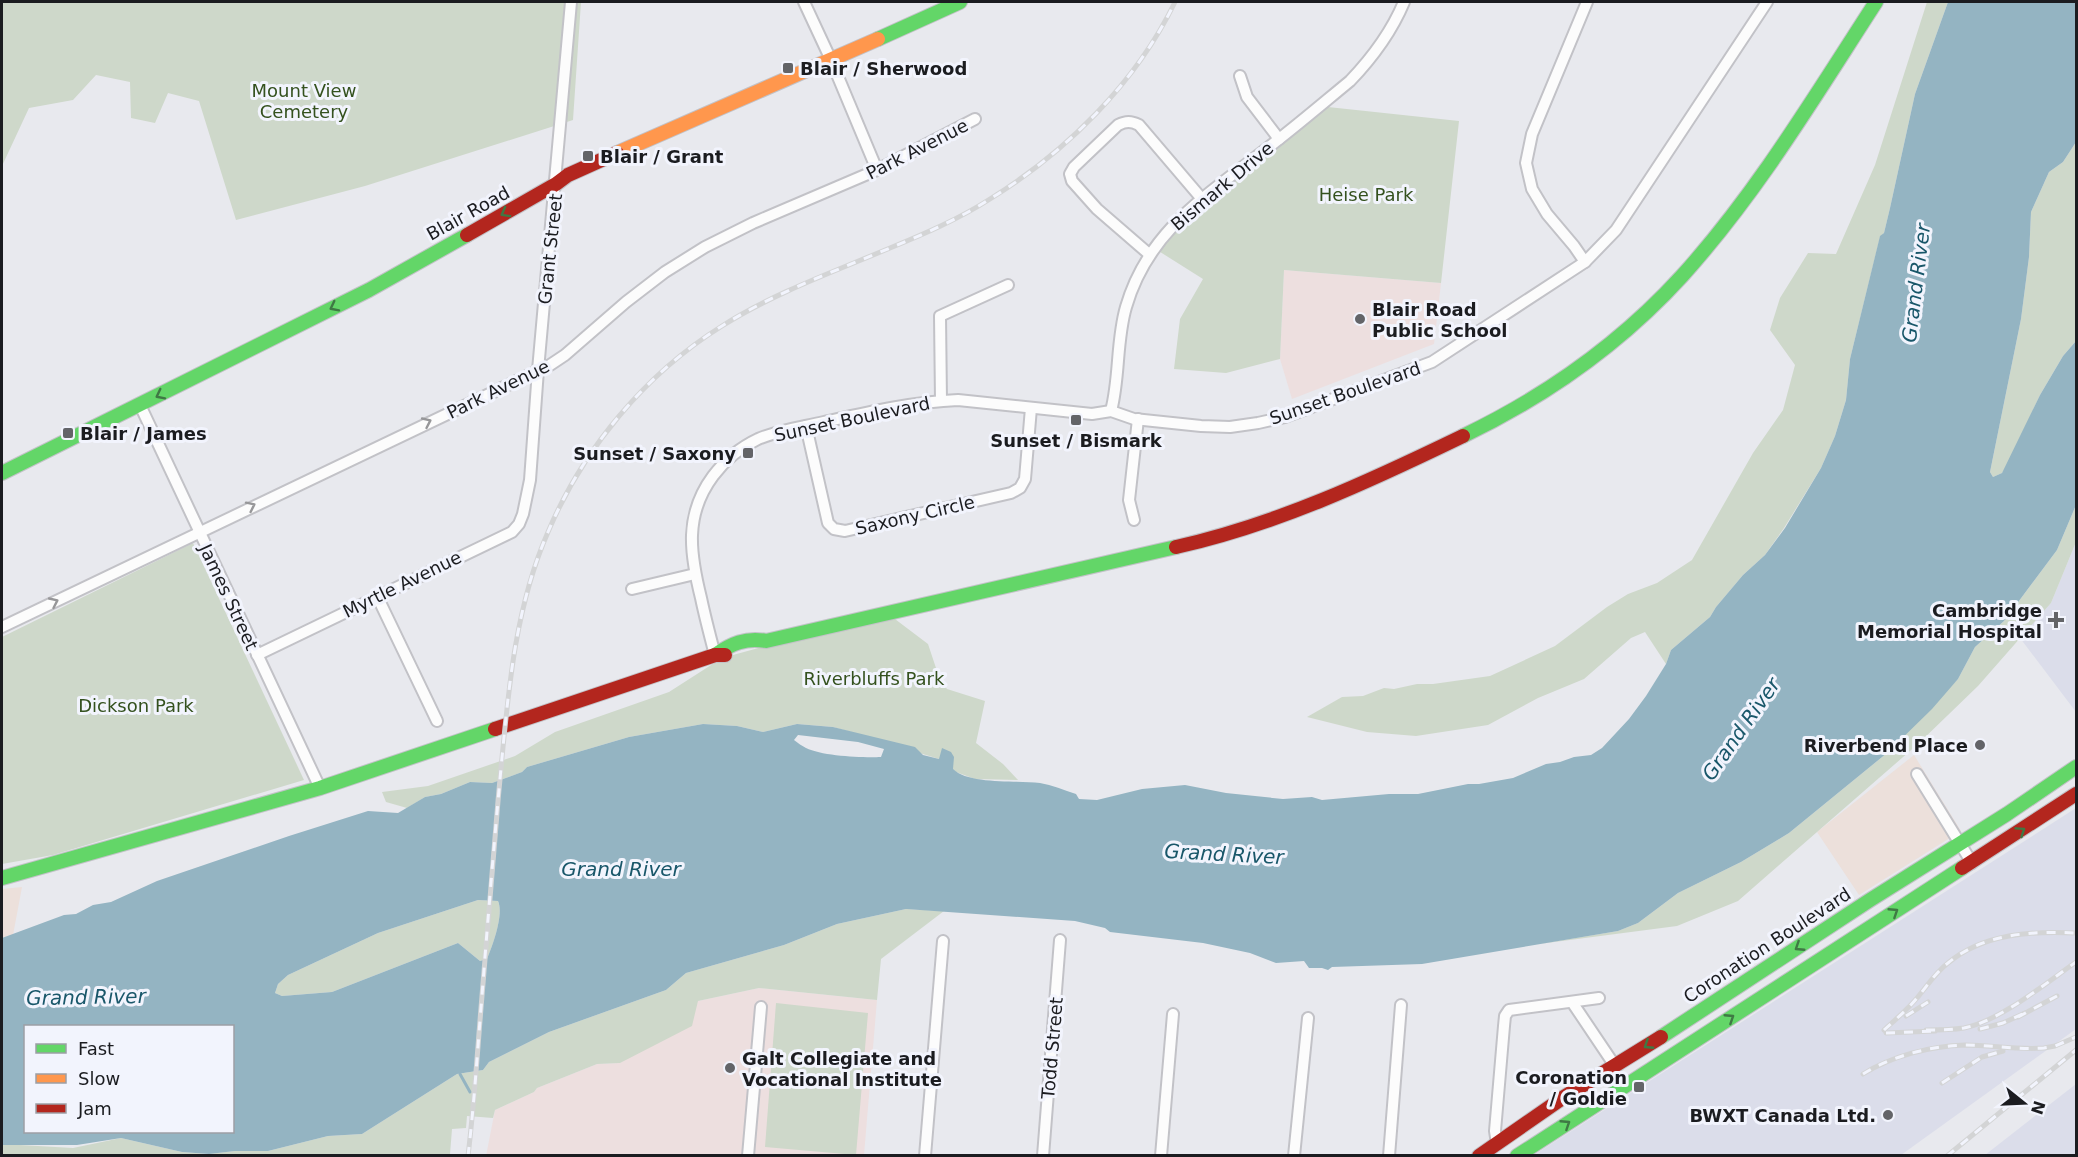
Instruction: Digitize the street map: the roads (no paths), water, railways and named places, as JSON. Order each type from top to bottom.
[{"type":"main road","name":"Blair Road","points":[[2,473],[369,290],[568,175],[960,2]]},
{"type":"main road","points":[[2,878],[320,788],[715,655],[729,645],[756,638],[766,640],[1212,539],[1300,512],[1355,489],[1515,409],[1560,380],[1601,349],[1666,292],[1699,257],[1751,192],[1876,2]]},
{"type":"main road","name":"Coronation Boulevard","points":[[1479,1155],[2076,767]]},
{"type":"main road","points":[[1517,1155],[2076,794]]},
{"type":"main road","points":[[1777,961],[1788,980]]},
{"type":"main road","points":[[1618,1065],[1637,1077]]},
{"type":"main road","points":[[1497,1144],[1506,1155]]},
{"type":"street","name":"Grant Street","points":[[528,497],[572,2]]},
{"type":"street","points":[[804,2],[878,170]]},
{"type":"street","name":"Bismark Drive","points":[[1111,411],[1125,309],[1135,281],[1149,254],[1175,222],[1350,81],[1372,58],[1387,36],[1404,2]]},
{"type":"street","points":[[1585,262],[1547,214],[1532,189],[1526,164],[1532,134],[1587,2]]},
{"type":"street","name":"Sunset Boulevard","points":[[715,655],[692,556],[693,522],[697,506],[707,485],[732,455],[743,447],[775,433],[906,404],[958,400],[1092,414],[1111,411],[1138,419],[1230,427],[1258,423],[1305,410],[1432,362],[1585,262],[1616,230],[1767,2]]},
{"type":"street","points":[[1240,76],[1247,97],[1279,139]]},
{"type":"street","name":"Park Avenue","points":[[2,627],[538,370],[565,355],[626,302],[665,272],[705,247],[753,223],[878,170],[975,119]]},
{"type":"street","points":[[1149,254],[1097,209],[1072,181],[1070,174],[1074,167],[1118,125],[1131,122],[1139,125],[1202,199]]},
{"type":"street","points":[[942,401],[940,316],[1008,285]]},
{"type":"street","name":"James Street","points":[[140,405],[320,788]]},
{"type":"street","name":"Saxony Circle","points":[[806,426],[828,523],[834,530],[845,531],[1011,493],[1020,488],[1025,479],[1031,408]]},
{"type":"street","points":[[1134,520],[1129,500],[1138,419]]},
{"type":"street","name":"Myrtle Avenue","points":[[257,655],[512,532],[519,524],[528,497]]},
{"type":"street","points":[[632,589],[695,574]]},
{"type":"street","points":[[377,596],[437,721]]},
{"type":"street","points":[[1917,774],[1972,863]]},
{"type":"street","name":"Todd Street","points":[[1043,1155],[1060,940]]},
{"type":"street","points":[[925,1155],[943,941]]},
{"type":"street","points":[[1497,1144],[1495,1131],[1505,1016],[1509,1010],[1599,998]]},
{"type":"street","points":[[1572,1002],[1611,1060],[1618,1065]]},
{"type":"street","points":[[1389,1155],[1401,1005]]},
{"type":"street","points":[[748,1155],[761,1007]]},
{"type":"street","points":[[1161,1155],[1173,1014]]},
{"type":"street","points":[[1294,1155],[1308,1018]]},
{"type":"water","name":"Grand River","points":[[1948,2],[2076,2],[2076,142],[2063,162],[2049,172],[2031,212],[2029,257],[2021,319],[1990,472],[1993,477],[2002,473],[2040,395],[2063,356],[2076,341],[2076,505],[2057,550],[2004,621],[1975,647],[1958,679],[1932,709],[1887,753],[1789,833],[1741,862],[1678,893],[1638,923],[1618,931],[1422,964],[1332,967],[1328,970],[1309,968],[1304,961],[1276,963],[1250,953],[1203,943],[1110,932],[1105,928],[1075,921],[906,909],[837,924],[784,945],[686,973],[666,990],[549,1032],[489,1062],[483,1070],[457,1074],[362,1134],[328,1136],[268,1151],[209,1154],[182,1152],[121,1138],[77,1145],[2,1145],[2,938],[64,915],[76,914],[93,905],[111,902],[157,881],[289,836],[368,811],[398,813],[425,797],[441,794],[470,782],[492,783],[522,772],[527,767],[629,737],[703,724],[737,726],[763,732],[797,724],[833,727],[915,747],[923,755],[939,759],[942,748],[951,752],[954,757],[953,769],[970,778],[1040,783],[1076,794],[1079,799],[1097,800],[1142,789],[1185,785],[1226,793],[1283,799],[1312,797],[1322,800],[1389,794],[1418,794],[1513,778],[1546,764],[1591,755],[1602,748],[1629,719],[1666,664],[1671,650],[1710,617],[1743,575],[1765,555],[1785,528],[1821,468],[1835,436],[1846,400],[1850,359],[1880,236],[1884,233],[1915,94]],"holes":[[[798,735],[858,742],[884,749],[881,757],[832,755],[813,751],[794,740]],[[478,900],[498,901],[499,907],[497,930],[487,959],[480,961],[458,943],[332,992],[282,996],[275,993],[278,984],[288,975],[378,933]]]},
{"type":"waterway","points":[[460,1074],[470,1092]]},
{"type":"railway","points":[[468,1156],[500,779],[514,653],[527,592],[537,562],[562,501],[579,472],[598,443],[642,390],[694,345],[722,326],[783,293],[954,220],[990,199],[1045,160],[1072,137],[1119,88],[1159,32],[1175,2]]},
{"type":"railway","points":[[1884,1030],[1909,1007],[1944,967],[1977,945],[2009,936],[2076,933]]},
{"type":"railway","points":[[1926,1030],[1964,1028],[1992,1018],[2076,962]]},
{"type":"railway","points":[[2018,1017],[2057,996]]},
{"type":"railway","points":[[1906,1016],[1928,1002]]},
{"type":"railway","points":[[1980,1029],[2003,1023],[2025,1013]]},
{"type":"railway","points":[[1886,1033],[1935,1031]]},
{"type":"railway","points":[[1863,1074],[1899,1057],[1938,1047],[1965,1045],[2044,1048],[2076,1037]]},
{"type":"railway","points":[[1947,1156],[2076,1050]]},
{"type":"railway","points":[[1942,1083],[1982,1057],[2003,1051]]},
{"type":"place","name":"Blair / Sherwood","points":[[788,68]]},
{"type":"place","name":"Blair / Grant","points":[[588,156]]},
{"type":"place","name":"Blair Road Public School","points":[[1360,319]]},
{"type":"place","name":"Sunset / Bismark","points":[[1076,420]]},
{"type":"place","name":"Blair / James","points":[[68,433]]},
{"type":"place","name":"Sunset / Saxony","points":[[748,453]]},
{"type":"place","name":"Cambridge Memorial Hospital","points":[[2056,620]]},
{"type":"place","name":"Riverbend Place","points":[[1980,745]]},
{"type":"place","name":"Galt Collegiate and Vocational Institute","points":[[730,1068]]},
{"type":"place","name":"Coronation / Goldie","points":[[1639,1087]]},
{"type":"place","name":"BWXT Canada Ltd.","points":[[1888,1115]]},
{"type":"park label","name":"Mount View Cemetery","points":[[304,100]]},
{"type":"park label","name":"Heise Park","points":[[1366,194]]},
{"type":"park label","name":"Riverbluffs Park","points":[[874,678]]},
{"type":"park label","name":"Dickson Park","points":[[136,705]]}]
